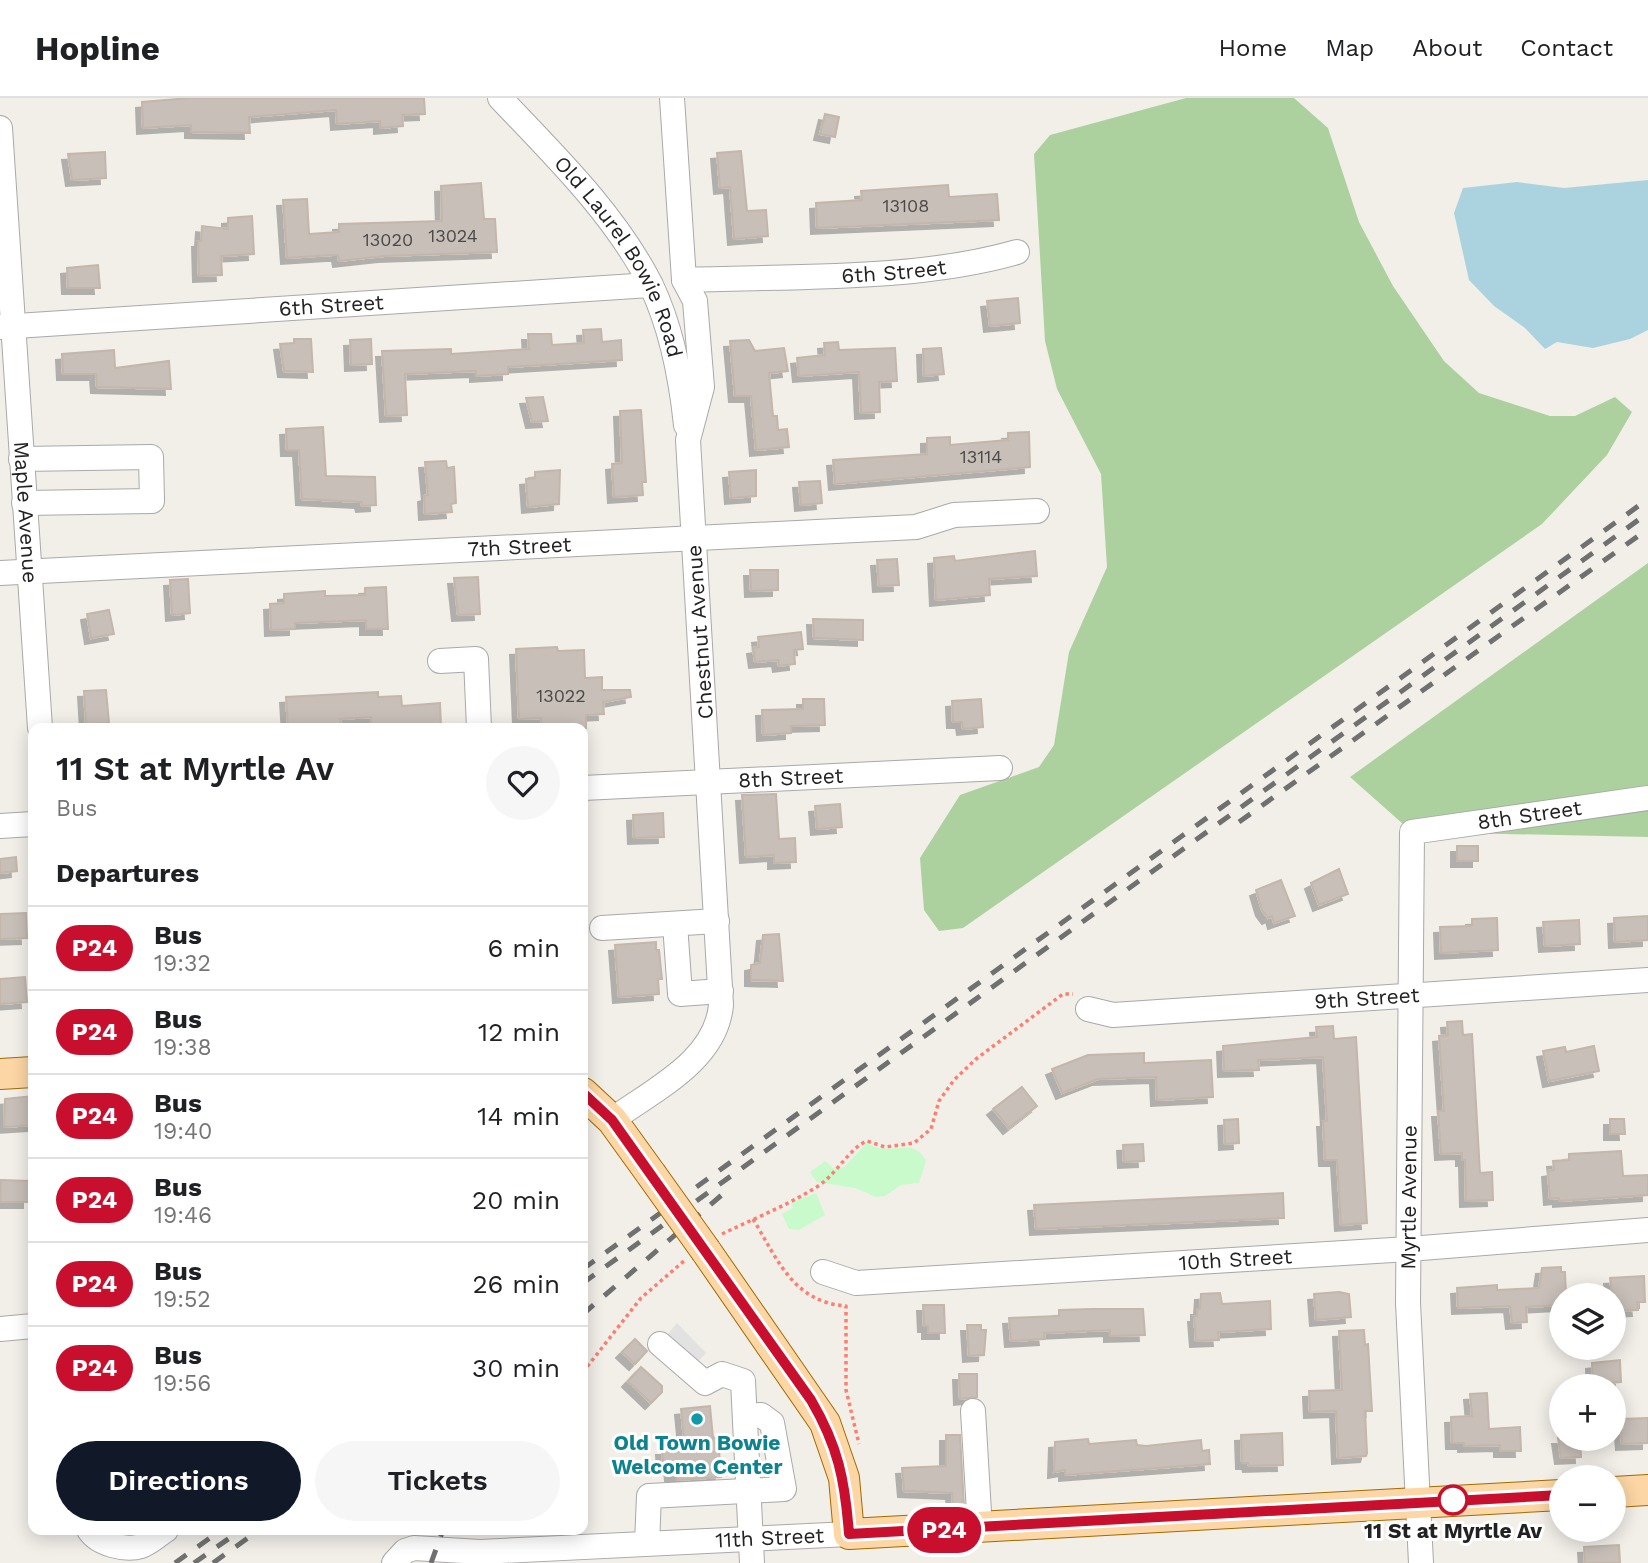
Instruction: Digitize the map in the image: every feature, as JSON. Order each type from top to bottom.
[{"type":"main road","points":[[0,1074],[28,1072]]},
{"type":"main road","points":[[588,1098],[612,1120],[706,1248],[825,1423],[844,1478],[849,1534]]},
{"type":"main road","points":[[1626,1491],[1648,1490]]},
{"type":"main road","name":"11th Street","points":[[849,1534],[1549,1496]]},
{"type":"street","name":"Old Laurel Bowie Road","points":[[500,98],[601,211],[650,285],[676,358],[688,440]]},
{"type":"street","name":"Chestnut Avenue","points":[[612,1120],[704,1050],[717,1029],[721,991],[688,440],[702,387],[695,301],[684,280],[672,98]]},
{"type":"street","name":"Maple Avenue","points":[[0,128],[6,327],[21,459],[40,723]]},
{"type":"street","name":"6th Street","points":[[684,280],[926,270],[988,261],[1017,252]]},
{"type":"street","name":"6th Street","points":[[6,327],[650,285]]},
{"type":"street","points":[[21,459],[151,457],[152,501],[24,503]]},
{"type":"street","name":"7th Street","points":[[0,573],[916,527],[954,515],[1037,510]]},
{"type":"street","points":[[440,661],[476,659],[479,723]]},
{"type":"street","name":"8th Street","points":[[588,788],[1000,768]]},
{"type":"street","name":"8th Street","points":[[1412,832],[1648,798]]},
{"type":"street","points":[[0,826],[28,824]]},
{"type":"street","name":"Myrtle Avenue","points":[[1412,832],[1409,1249],[1420,1563]]},
{"type":"street","points":[[602,928],[717,921]]},
{"type":"street","points":[[675,924],[680,994],[721,991]]},
{"type":"street","name":"9th Street","points":[[1088,1009],[1113,1015],[1648,980]]},
{"type":"street","name":"10th Street","points":[[824,1272],[856,1283],[1409,1249],[1648,1230]]},
{"type":"street","points":[[0,1329],[28,1326]]},
{"type":"street","points":[[660,1343],[705,1383],[722,1374],[743,1381],[752,1563]]},
{"type":"street","points":[[973,1411],[980,1528]]},
{"type":"street","points":[[659,1550],[649,1496],[784,1489],[772,1423],[761,1415],[745,1416]]},
{"type":"street","name":"11th Street","points":[[394,1563],[405,1551],[414,1548],[480,1552],[659,1550],[751,1538],[849,1534]]},
{"type":"street","points":[[94,1535],[115,1546],[143,1545],[158,1535]]},
{"type":"path","points":[[588,1366],[640,1298],[706,1248],[753,1219],[816,1188],[835,1174],[860,1144],[867,1141],[885,1147],[914,1143],[931,1129],[939,1101],[954,1080],[976,1059],[1063,994],[1072,993],[1088,1009]]},
{"type":"path","points":[[753,1219],[804,1294],[818,1302],[846,1306],[846,1390],[860,1448]]},
{"type":"green space","points":[[1186,98],[1294,98],[1328,128],[1359,222],[1393,286],[1444,361],[1479,393],[1550,416],[1575,416],[1615,397],[1632,412],[1607,455],[1542,524],[963,928],[939,931],[924,910],[920,858],[960,795],[1039,767],[1054,745],[1069,652],[1107,567],[1101,474],[1057,389],[1045,341],[1034,154],[1050,135]]},
{"type":"green space","points":[[1648,563],[1648,837],[1412,832],[1350,777]]},
{"type":"green space","points":[[867,1143],[885,1149],[914,1149],[920,1153],[926,1161],[919,1183],[901,1185],[885,1196],[876,1197],[855,1188],[817,1182],[810,1172],[825,1161],[834,1169],[844,1167]]},
{"type":"green space","points":[[816,1193],[825,1215],[799,1230],[789,1229],[782,1214],[793,1208],[791,1203]]},
{"type":"shaded area","points":[[677,1323],[706,1353],[690,1370],[660,1344]]},
{"type":"water","points":[[1648,180],[1648,330],[1630,339],[1593,348],[1557,342],[1545,349],[1525,328],[1494,306],[1469,280],[1454,213],[1463,188],[1517,182],[1564,188]]},
{"type":"building","points":[[190,98],[424,98],[425,114],[402,115],[403,126],[380,128],[380,121],[337,124],[336,110],[249,117],[250,133],[191,132],[191,125],[143,128],[142,102]]},
{"type":"building","points":[[825,114],[839,117],[835,137],[820,134]]},
{"type":"building","points":[[741,151],[747,211],[766,210],[768,236],[734,239],[730,187],[720,188],[717,153]]},
{"type":"building","points":[[105,152],[106,178],[72,180],[68,154]]},
{"type":"building","points":[[481,183],[484,219],[495,219],[497,252],[384,256],[339,261],[338,255],[287,258],[283,200],[307,199],[309,234],[339,232],[339,224],[442,221],[441,186]]},
{"type":"building","points":[[948,185],[949,197],[997,194],[999,220],[817,228],[816,203],[862,200],[861,191]]},
{"type":"building","points":[[252,216],[254,254],[221,256],[222,275],[199,276],[198,241],[201,241],[202,226],[228,229],[228,218]]},
{"type":"building","points":[[98,265],[100,288],[68,288],[67,268]]},
{"type":"building","points":[[1018,298],[1020,323],[990,326],[987,301]]},
{"type":"building","points":[[601,329],[602,342],[621,340],[622,360],[508,367],[508,374],[476,376],[476,371],[405,374],[407,415],[386,416],[382,351],[451,349],[451,354],[529,349],[528,334],[551,334],[552,345],[584,343],[583,330]]},
{"type":"building","points":[[294,339],[311,339],[313,372],[284,371],[280,344],[294,343]]},
{"type":"building","points":[[371,339],[372,364],[351,365],[350,340]]},
{"type":"building","points":[[749,340],[755,351],[784,348],[788,371],[769,373],[773,416],[777,416],[778,430],[787,429],[789,447],[756,450],[751,396],[735,396],[730,341]]},
{"type":"building","points":[[838,342],[839,350],[895,348],[897,381],[879,382],[880,412],[861,413],[859,372],[799,376],[797,358],[825,355],[824,343]]},
{"type":"building","points":[[941,348],[944,374],[924,376],[923,349]]},
{"type":"building","points":[[114,350],[115,368],[169,361],[171,389],[97,387],[96,374],[63,374],[62,354]]},
{"type":"building","points":[[543,397],[548,421],[532,422],[526,398]]},
{"type":"building","points":[[641,410],[646,482],[642,482],[643,495],[614,497],[612,464],[622,463],[620,411]]},
{"type":"building","points":[[323,427],[326,476],[375,477],[376,505],[362,506],[361,502],[302,499],[299,450],[287,450],[286,429]]},
{"type":"building","points":[[1029,432],[1030,467],[835,484],[833,460],[927,454],[927,438],[950,437],[950,445],[1008,440],[1008,433]]},
{"type":"building","points":[[446,461],[447,468],[454,467],[456,503],[451,504],[452,512],[425,514],[424,496],[428,495],[425,462]]},
{"type":"building","points":[[560,470],[559,504],[528,507],[526,479],[535,478],[535,472]]},
{"type":"building","points":[[756,470],[756,496],[731,498],[729,472]]},
{"type":"building","points":[[820,481],[822,503],[801,505],[799,482]]},
{"type":"building","points":[[1035,551],[1037,576],[989,579],[990,595],[936,600],[934,558],[954,556],[955,561]]},
{"type":"building","points":[[897,559],[899,585],[879,586],[877,560]]},
{"type":"building","points":[[750,570],[778,570],[778,590],[751,591]]},
{"type":"building","points":[[478,577],[480,614],[458,615],[454,578]]},
{"type":"building","points":[[188,579],[190,613],[172,615],[170,580]]},
{"type":"building","points":[[386,587],[388,629],[366,629],[366,620],[295,623],[295,629],[271,630],[270,604],[284,603],[284,594],[325,591],[325,596],[365,595],[365,588]]},
{"type":"building","points":[[109,610],[114,634],[91,638],[87,614]]},
{"type":"building","points":[[813,619],[863,620],[863,640],[814,638]]},
{"type":"building","points":[[801,632],[803,649],[794,650],[795,664],[779,666],[778,660],[755,662],[753,648],[759,647],[758,637]]},
{"type":"building","points":[[557,647],[558,651],[584,650],[585,678],[602,677],[602,690],[630,690],[631,697],[603,702],[604,714],[586,715],[586,723],[542,723],[541,718],[519,719],[516,649]]},
{"type":"building","points":[[106,690],[109,723],[86,723],[84,691]]},
{"type":"building","points":[[378,692],[378,697],[401,696],[402,706],[440,703],[441,723],[372,723],[371,717],[340,719],[340,723],[288,723],[286,697]]},
{"type":"building","points":[[803,699],[824,699],[825,725],[791,726],[791,733],[763,735],[762,710],[803,709]]},
{"type":"building","points":[[981,699],[983,727],[963,729],[962,722],[953,722],[952,701]]},
{"type":"building","points":[[776,794],[779,839],[795,838],[796,862],[774,863],[774,855],[746,857],[742,795]]},
{"type":"building","points":[[840,804],[842,827],[817,829],[815,806]]},
{"type":"building","points":[[663,813],[664,837],[634,838],[633,815]]},
{"type":"building","points":[[1457,846],[1478,846],[1478,861],[1457,861]]},
{"type":"building","points":[[16,857],[17,871],[0,873],[0,859]]},
{"type":"building","points":[[1339,869],[1348,894],[1319,905],[1311,883]]},
{"type":"building","points":[[1281,880],[1295,916],[1274,923],[1272,916],[1268,918],[1262,910],[1256,890]]},
{"type":"building","points":[[26,913],[27,938],[0,939],[0,914]]},
{"type":"building","points":[[1648,916],[1648,940],[1615,942],[1614,918]]},
{"type":"building","points":[[1497,918],[1498,950],[1441,953],[1440,927],[1472,926],[1472,919]]},
{"type":"building","points":[[1579,920],[1580,944],[1545,946],[1543,922]]},
{"type":"building","points":[[779,934],[783,981],[751,980],[751,965],[760,963],[763,935]]},
{"type":"building","points":[[656,942],[662,979],[658,979],[659,994],[619,997],[615,945]]},
{"type":"building","points":[[25,977],[27,1002],[0,1004],[0,979]]},
{"type":"building","points":[[1462,1021],[1463,1035],[1472,1034],[1480,1173],[1492,1172],[1493,1200],[1466,1201],[1465,1160],[1462,1160],[1462,1153],[1441,1154],[1438,1111],[1444,1111],[1439,1036],[1448,1035],[1447,1022]]},
{"type":"building","points":[[1333,1026],[1334,1039],[1356,1037],[1367,1223],[1341,1225],[1337,1160],[1325,1160],[1323,1121],[1327,1121],[1323,1057],[1258,1060],[1259,1070],[1224,1071],[1223,1046],[1317,1037],[1316,1027]]},
{"type":"building","points":[[1594,1046],[1599,1071],[1549,1081],[1543,1051],[1565,1047],[1566,1052]]},
{"type":"building","points":[[1144,1053],[1144,1063],[1211,1060],[1213,1097],[1157,1100],[1156,1077],[1098,1079],[1062,1093],[1052,1069],[1088,1055]]},
{"type":"building","points":[[1022,1087],[1037,1106],[1009,1128],[993,1109]]},
{"type":"building","points":[[28,1097],[28,1125],[4,1127],[5,1099]]},
{"type":"building","points":[[1238,1119],[1239,1143],[1225,1144],[1224,1120]]},
{"type":"building","points":[[1610,1119],[1624,1119],[1625,1134],[1610,1134]]},
{"type":"building","points":[[1143,1144],[1144,1161],[1124,1162],[1123,1145]]},
{"type":"building","points":[[1621,1151],[1623,1176],[1648,1175],[1648,1195],[1559,1201],[1559,1198],[1550,1199],[1548,1171],[1554,1170],[1553,1161],[1569,1160],[1569,1154]]},
{"type":"building","points":[[1,1180],[28,1181],[28,1202],[0,1202]]},
{"type":"building","points":[[1283,1193],[1284,1218],[1036,1229],[1034,1205]]},
{"type":"building","points":[[1561,1267],[1561,1272],[1565,1272],[1565,1283],[1549,1283],[1549,1306],[1526,1307],[1527,1322],[1512,1323],[1510,1306],[1458,1308],[1457,1288],[1497,1285],[1497,1290],[1539,1288],[1542,1268]]},
{"type":"building","points":[[1644,1276],[1645,1302],[1637,1302],[1638,1310],[1626,1310],[1626,1283],[1611,1283],[1610,1278]]},
{"type":"building","points":[[1220,1293],[1222,1304],[1270,1301],[1271,1329],[1218,1332],[1219,1340],[1196,1341],[1194,1316],[1197,1316],[1197,1309],[1200,1309],[1201,1294]]},
{"type":"building","points":[[1314,1294],[1349,1294],[1351,1317],[1316,1320]]},
{"type":"building","points":[[923,1305],[944,1305],[945,1333],[928,1333],[928,1326],[924,1326]]},
{"type":"building","points":[[1143,1309],[1145,1335],[1110,1336],[1110,1330],[1044,1333],[1045,1339],[1011,1341],[1009,1318],[1059,1316],[1059,1310]]},
{"type":"building","points":[[967,1325],[981,1325],[981,1330],[986,1330],[984,1355],[969,1356]]},
{"type":"building","points":[[1364,1330],[1365,1345],[1368,1344],[1372,1411],[1365,1411],[1367,1453],[1366,1456],[1338,1458],[1336,1411],[1310,1412],[1309,1391],[1342,1390],[1339,1331]]},
{"type":"building","points":[[635,1339],[647,1351],[635,1364],[622,1352]]},
{"type":"building","points":[[1620,1360],[1621,1374],[1593,1374],[1592,1363]]},
{"type":"building","points":[[641,1367],[662,1386],[662,1392],[651,1403],[628,1381]]},
{"type":"building","points":[[959,1374],[977,1374],[977,1397],[960,1399]]},
{"type":"building","points":[[1487,1393],[1489,1429],[1520,1427],[1521,1451],[1500,1451],[1500,1445],[1464,1446],[1464,1443],[1452,1443],[1451,1417],[1472,1416],[1470,1394]]},
{"type":"building","points":[[710,1406],[713,1438],[718,1437],[721,1477],[677,1480],[677,1475],[671,1475],[670,1466],[663,1466],[662,1449],[669,1449],[669,1441],[684,1440],[681,1409]]},
{"type":"building","points":[[1648,1418],[1648,1443],[1626,1444],[1626,1419]]},
{"type":"building","points":[[1282,1433],[1283,1465],[1249,1466],[1248,1463],[1242,1463],[1241,1435]]},
{"type":"building","points":[[946,1435],[960,1435],[964,1507],[953,1507],[952,1493],[904,1491],[902,1468],[946,1466]]},
{"type":"building","points":[[1088,1439],[1089,1444],[1136,1440],[1137,1445],[1146,1446],[1201,1440],[1202,1451],[1209,1450],[1210,1464],[1065,1475],[1065,1470],[1054,1472],[1055,1442]]},
{"type":"building","points":[[1560,1451],[1581,1451],[1581,1457],[1561,1458]]},
{"type":"building","points":[[1619,1545],[1620,1563],[1585,1563],[1584,1547]]},
{"type":"railway","points":[[588,1265],[1648,499]]},
{"type":"railway","points":[[588,1279],[1648,513]]},
{"type":"railway","points":[[1239,822],[1648,529]]},
{"type":"railway","points":[[588,1310],[731,1187]]},
{"type":"railway","points":[[175,1563],[214,1535]]},
{"type":"railway","points":[[194,1563],[234,1535]]},
{"type":"railway","points":[[213,1563],[252,1535]]},
{"type":"railway","points":[[431,1563],[441,1535]]},
{"type":"bus line","name":"P24","points":[[588,1097],[612,1120],[825,1423],[844,1478],[849,1534],[1549,1496]]},
{"type":"place","name":"Old Town Bowie Welcome Center","points":[[697,1419]]},
{"type":"place","name":"11 St at Myrtle Av","points":[[1453,1500]]}]
